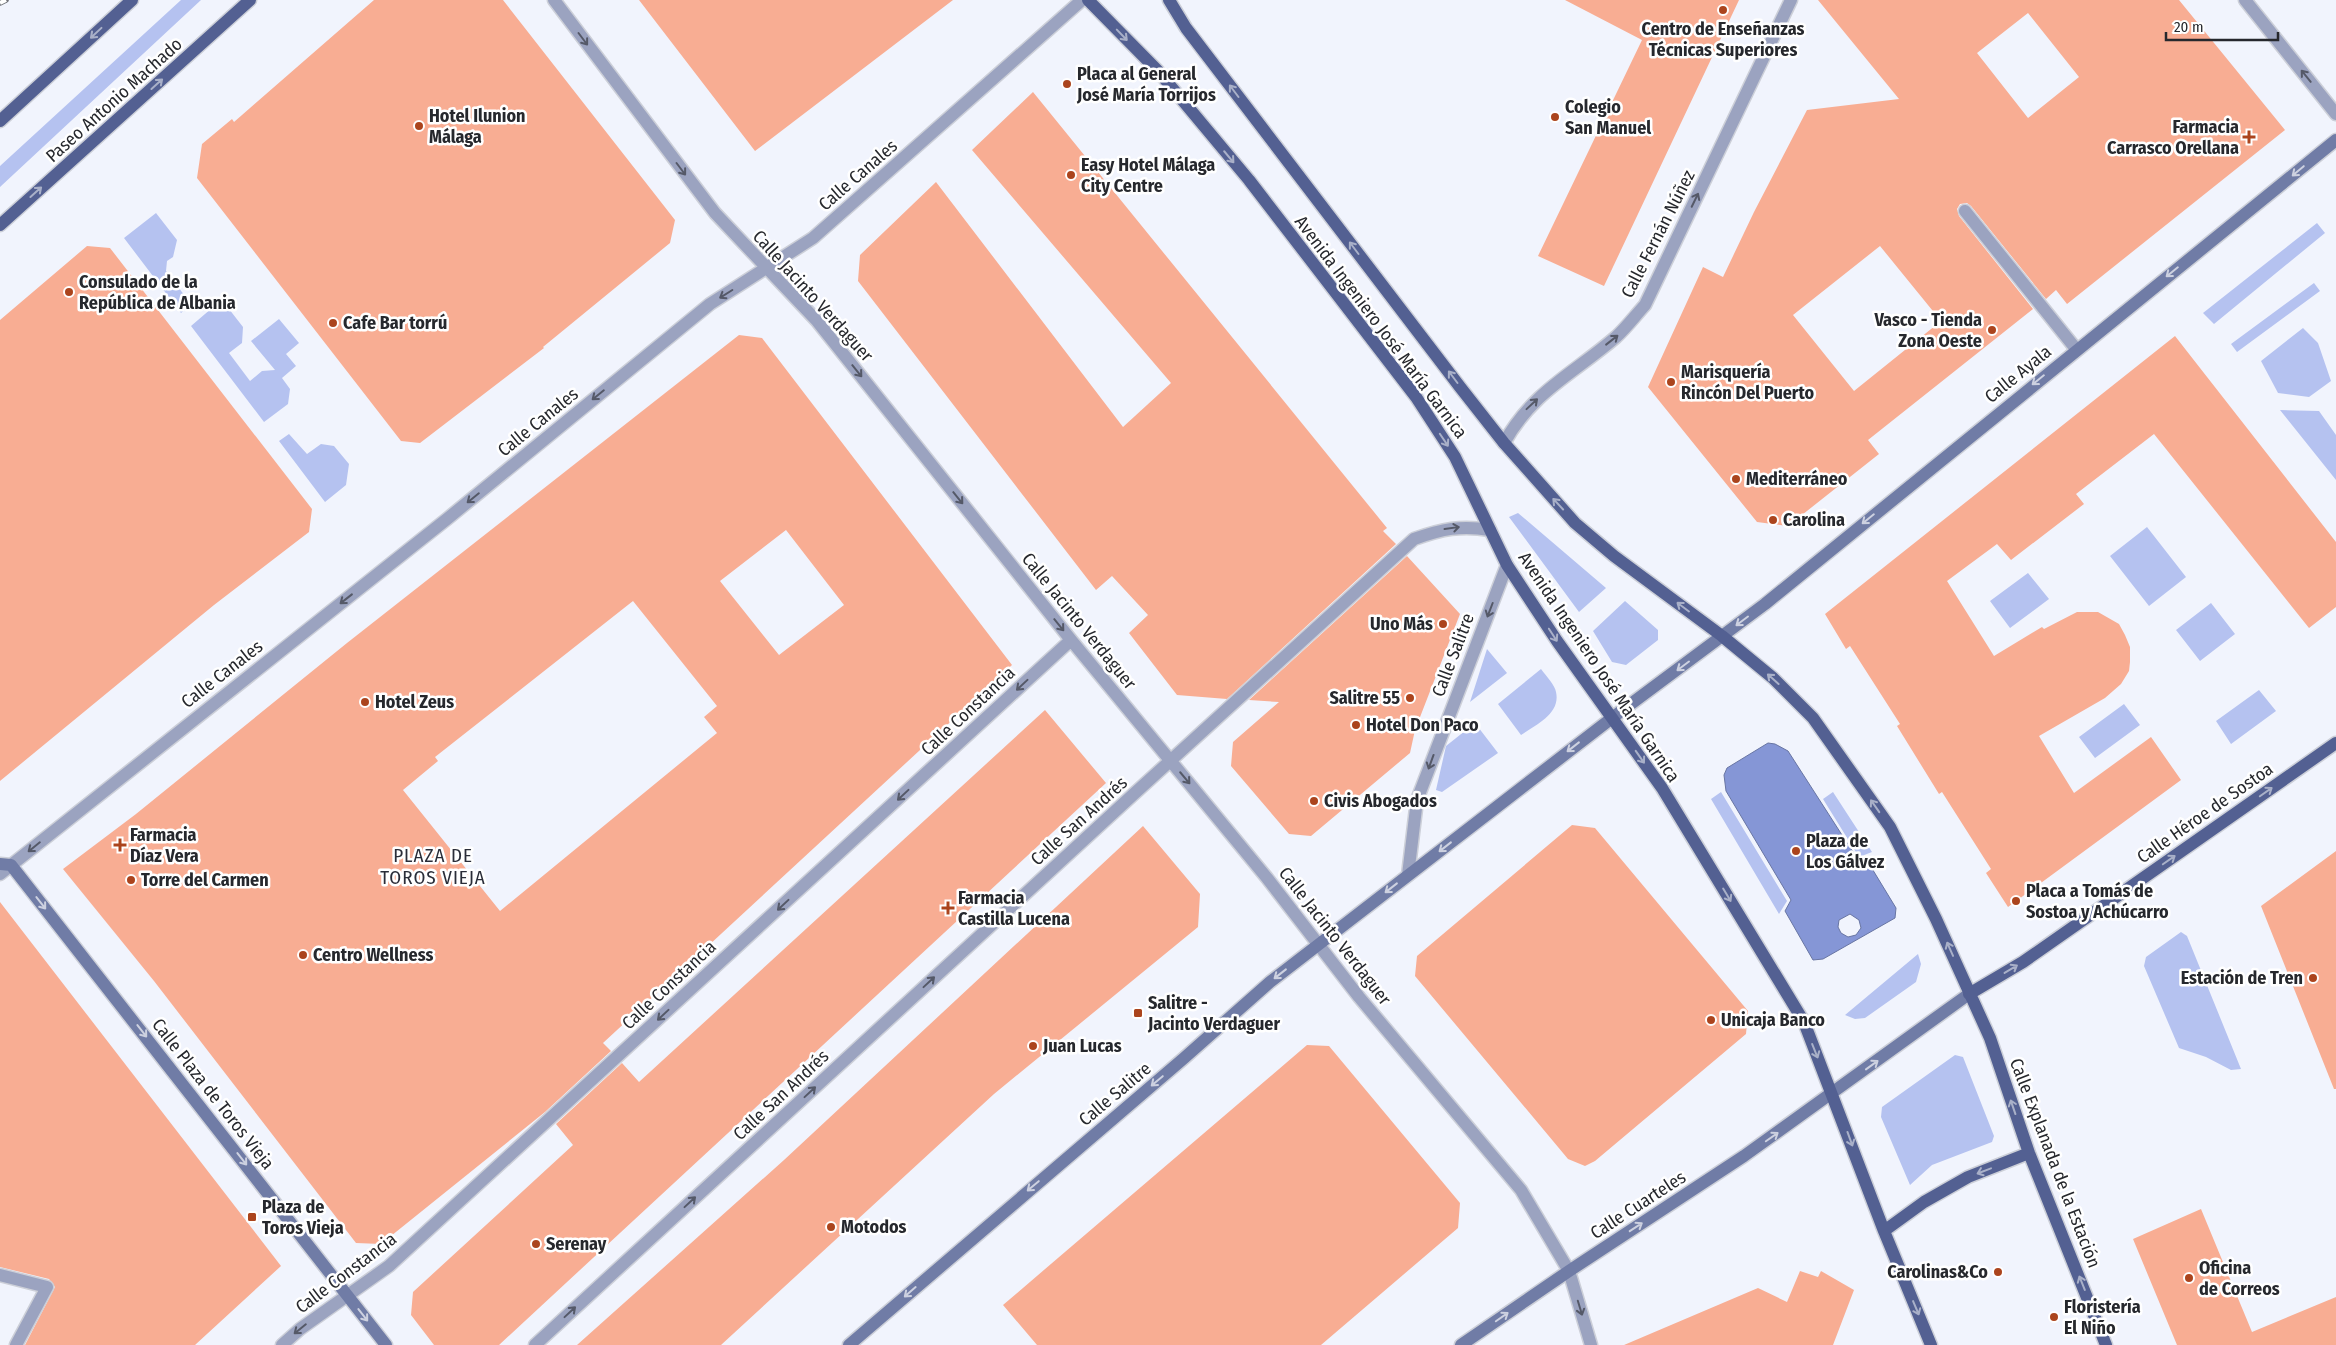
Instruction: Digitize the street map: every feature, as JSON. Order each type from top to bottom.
[{"type":"main road","points":[[0,121],[132,0]]},
{"type":"main road","name":"Paseo Antonio Machado","points":[[0,225],[250,0]]},
{"type":"main road","name":"Avenida Ingeniero José María Garnica","points":[[1088,0],[1158,71],[1249,180],[1416,397],[1455,457],[1507,565],[1557,642],[1662,788],[1804,1022],[1884,1231]]},
{"type":"main road","name":"Avenida Ingeniero José María Garnica","points":[[1169,0],[1186,28],[1504,443],[1576,523],[1614,556],[1722,636],[1773,678],[1813,718],[1890,827],[1936,919],[1970,994]]},
{"type":"main road","name":"Calle Ayala","points":[[1612,718],[1765,604],[2076,349],[2336,140]]},
{"type":"main road","name":"Calle Salitre","points":[[849,1345],[1183,1059],[1270,982],[1612,718]]},
{"type":"main road","name":"Calle Héroe de Sostoa","points":[[1970,994],[2023,962],[2336,744]]},
{"type":"main road","name":"Calle Plaza de Toros Vieja","points":[[6,865],[386,1345]]},
{"type":"main road","name":"Calle Cuarteles","points":[[1461,1345],[1569,1271],[1744,1156],[1970,994]]},
{"type":"main road","name":"Calle Explanada de la Estación","points":[[1970,994],[1990,1038],[2029,1153],[2106,1345]]},
{"type":"main road","points":[[1932,1345],[1884,1231],[1924,1202],[1968,1177],[2029,1153]]},
{"type":"street","name":"Calle Jacinto Verdaguer","points":[[554,0],[715,213],[817,321],[1071,640],[1267,878],[1359,997],[1521,1190],[1569,1271],[1591,1345]]},
{"type":"street","name":"Calle Canales","points":[[0,874],[6,865],[434,530],[710,304],[813,238],[1082,0]]},
{"type":"street","name":"Calle Fernán Núñez","points":[[1504,443],[1526,409],[1551,386],[1617,336],[1644,305],[1791,0]]},
{"type":"street","points":[[2245,0],[2336,114]]},
{"type":"street","points":[[1965,211],[2076,349]]},
{"type":"street","name":"Calle San Andrés","points":[[535,1345],[1170,760],[1414,539],[1442,530],[1469,526],[1490,530]]},
{"type":"street","name":"Calle Salitre","points":[[1408,875],[1417,800],[1507,565]]},
{"type":"street","name":"Calle Constancia","points":[[282,1345],[300,1329],[389,1266],[1071,640]]},
{"type":"street","points":[[0,1275],[47,1287],[16,1345]]},
{"type":"shaded area","points":[[181,0],[201,0],[0,187],[0,166]]},
{"type":"shaded area","points":[[156,213],[177,240],[173,257],[167,261],[166,271],[191,304],[181,313],[124,238]]},
{"type":"shaded area","points":[[2317,223],[2325,233],[2214,324],[2203,313]]},
{"type":"shaded area","points":[[2314,283],[2320,291],[2237,352],[2231,344]]},
{"type":"shaded area","points":[[212,308],[229,309],[243,327],[242,343],[229,353],[250,381],[262,371],[275,370],[251,341],[279,319],[299,343],[286,354],[296,366],[282,378],[290,389],[288,404],[264,422],[191,326]]},
{"type":"shaded area","points":[[2303,328],[2318,343],[2331,381],[2309,397],[2278,393],[2261,361]]},
{"type":"shaded area","points":[[2280,410],[2319,411],[2336,435],[2336,480]]},
{"type":"shaded area","points":[[289,434],[307,454],[321,444],[334,446],[349,464],[346,485],[325,502],[279,441]]},
{"type":"shaded area","points":[[1518,513],[1606,588],[1579,612],[1509,517]]},
{"type":"shaded area","points":[[2147,527],[2186,577],[2149,606],[2110,556]]},
{"type":"shaded area","points":[[2028,573],[2049,599],[2010,628],[1990,601]]},
{"type":"shaded area","points":[[1625,601],[1658,630],[1658,640],[1626,665],[1612,662],[1593,631]]},
{"type":"shaded area","points":[[2211,603],[2235,634],[2200,661],[2176,630]]},
{"type":"shaded area","points":[[1487,649],[1507,673],[1470,702]]},
{"type":"shaded area","points":[[1541,669],[1555,689],[1557,700],[1555,707],[1540,723],[1521,735],[1498,704]]},
{"type":"shaded area","points":[[2259,690],[2276,711],[2231,744],[2216,721]]},
{"type":"shaded area","points":[[2124,704],[2140,725],[2095,758],[2079,737]]},
{"type":"shaded area","points":[[1475,723],[1498,753],[1442,792],[1436,790],[1446,746]]},
{"type":"shaded area","points":[[1768,743],[1775,744],[1788,751],[1860,863],[1868,862],[1896,908],[1895,918],[1823,959],[1813,960],[1785,911],[1791,900],[1726,791],[1724,775],[1727,768]],"holes":[[[1850,914],[1859,920],[1861,928],[1856,935],[1848,937],[1841,933],[1838,927],[1839,920]]]},
{"type":"shaded area","points":[[1721,792],[1787,901],[1779,914],[1711,799]]},
{"type":"shaded area","points":[[1833,792],[1872,852],[1859,857],[1823,799]]},
{"type":"shaded area","points":[[2181,932],[2187,936],[2241,1069],[2231,1070],[2206,1057],[2179,1048],[2144,966],[2146,957]]},
{"type":"shaded area","points":[[1918,954],[1921,964],[1916,982],[1865,1018],[1855,1019],[1845,1015]]},
{"type":"shaded area","points":[[1955,1055],[1963,1057],[1994,1136],[1992,1142],[1932,1165],[1910,1185],[1881,1117],[1882,1107]]},
{"type":"building","points":[[374,0],[503,0],[675,220],[670,243],[544,348],[420,443],[401,441],[197,178],[202,144],[232,119],[234,122]]},
{"type":"building","points":[[639,0],[953,0],[755,151]]},
{"type":"building","points":[[1565,0],[1739,0],[1604,286],[1538,256],[1642,40]]},
{"type":"building","points":[[1818,0],[2179,0],[2285,130],[2067,304],[2056,290],[2046,299],[1971,206],[1967,203],[1960,204],[1957,209],[1959,216],[2033,309],[1868,440],[1879,454],[1788,526],[1757,522],[1648,387],[1703,267],[1723,277],[1754,212],[1807,110],[1899,99]],"holes":[[[2028,13],[2079,77],[2028,118],[1977,53]],[[1880,246],[1941,321],[1854,391],[1793,315]]]},
{"type":"building","points":[[1033,92],[1387,528],[1383,531],[1396,544],[1227,699],[1177,695],[1129,633],[1148,615],[1112,576],[1096,590],[858,281],[860,255],[936,182],[1123,427],[1171,383],[972,150]]},
{"type":"building","points":[[87,246],[110,248],[312,509],[309,532],[214,605],[0,781],[0,320]]},
{"type":"building","points":[[739,335],[762,338],[1012,665],[603,1043],[611,1051],[545,1112],[381,1244],[356,1243],[154,981],[63,869],[136,814],[347,643]],"holes":[[[786,530],[844,605],[779,655],[720,581]],[[633,601],[717,706],[704,717],[717,733],[500,911],[403,790],[438,761],[435,757]]]},
{"type":"building","points":[[2175,336],[2336,542],[2336,607],[2309,628],[2154,434],[2076,494],[2084,504],[2011,560],[1997,544],[1947,581],[1994,656],[2042,627],[2044,629],[2077,612],[2098,612],[2119,624],[2130,647],[2129,671],[2121,684],[2105,698],[2039,736],[2074,793],[2151,737],[2181,780],[2008,907],[1986,873],[1991,869],[1942,792],[1939,794],[1897,726],[1900,724],[1850,646],[1846,649],[1825,614]]},
{"type":"building","points":[[1407,556],[1460,614],[1415,730],[1410,753],[1311,836],[1289,834],[1231,766],[1233,742],[1279,702],[1249,700]]},
{"type":"building","points":[[1045,710],[1106,783],[499,1345],[434,1345],[411,1315],[413,1292],[573,1145],[556,1124],[622,1063],[639,1082]]},
{"type":"building","points":[[1572,825],[1595,828],[1748,1011],[1746,1034],[1595,1161],[1585,1166],[1568,1159],[1415,976],[1417,956]]},
{"type":"building","points":[[1143,826],[1200,894],[1198,927],[994,1094],[721,1345],[577,1345],[784,1160]]},
{"type":"building","name":"Estación de Tren","points":[[2336,851],[2336,1089],[2334,1089],[2261,906]]},
{"type":"building","points":[[0,902],[281,1266],[195,1345],[25,1345],[55,1287],[49,1279],[0,1267]]},
{"type":"building","points":[[1307,1045],[1329,1046],[1460,1203],[1458,1228],[1321,1345],[1037,1345],[1003,1305]]},
{"type":"building","points":[[2201,1209],[2252,1332],[2336,1297],[2336,1345],[2177,1345],[2133,1239]]},
{"type":"building","points":[[1800,1271],[1818,1277],[1821,1271],[1854,1290],[1833,1345],[1624,1345],[1758,1288],[1787,1302]]},
{"type":"railway","points":[[0,3],[6,0]]},
{"type":"place","name":"Centro de Enseñanzas Técnicas Superiores","points":[[1723,10]]},
{"type":"place","name":"Placa al General José María Torrijos","points":[[1067,84]]},
{"type":"place","name":"Colegio San Manuel","points":[[1555,117]]},
{"type":"place","name":"Hotel Ilunion Málaga","points":[[419,126]]},
{"type":"place","name":"Farmacia Carrasco Orellana","points":[[2249,137]]},
{"type":"place","name":"Easy Hotel Málaga City Centre","points":[[1071,175]]},
{"type":"place","name":"Consulado de la República de Albania","points":[[69,292]]},
{"type":"place","name":"Cafe Bar torrú","points":[[333,323]]},
{"type":"place","name":"Vasco - Tienda Zona Oeste","points":[[1992,330]]},
{"type":"place","name":"Marisquería Rincón Del Puerto","points":[[1671,382]]},
{"type":"place","name":"Mediterráneo","points":[[1736,479]]},
{"type":"place","name":"Carolina","points":[[1773,520]]},
{"type":"place","name":"Uno Más","points":[[1443,624]]},
{"type":"place","name":"Salitre 55","points":[[1410,698]]},
{"type":"place","name":"Hotel Zeus","points":[[365,702]]},
{"type":"place","name":"Hotel Don Paco","points":[[1356,725]]},
{"type":"place","name":"Civis Abogados","points":[[1314,801]]},
{"type":"place","name":"Farmacia Díaz Vera","points":[[120,845]]},
{"type":"place","name":"Plaza de Los Gálvez","points":[[1796,851]]},
{"type":"place","name":"Torre del Carmen","points":[[131,880]]},
{"type":"place","name":"Placa a Tomás de Sostoa y Achúcarro","points":[[2016,901]]},
{"type":"place","name":"Farmacia Castilla Lucena","points":[[948,908]]},
{"type":"place","name":"Centro Wellness","points":[[303,955]]},
{"type":"place","name":"Estación de Tren","points":[[2313,978]]},
{"type":"place","name":"Salitre - Jacinto Verdaguer","points":[[1138,1013]]},
{"type":"place","name":"Unicaja Banco","points":[[1711,1020]]},
{"type":"place","name":"Juan Lucas","points":[[1033,1046]]},
{"type":"place","name":"Plaza de Toros Vieja","points":[[252,1217]]},
{"type":"place","name":"Motodos","points":[[831,1227]]},
{"type":"place","name":"Serenay","points":[[536,1244]]},
{"type":"place","name":"Carolinas&Co","points":[[1998,1272]]},
{"type":"place","name":"Oficina de Correos","points":[[2189,1278]]},
{"type":"place","name":"Floristería El Niño","points":[[2054,1317]]},
{"type":"district","name":"PLAZA DE TOROS VIEJA","points":[[433,866]]}]
